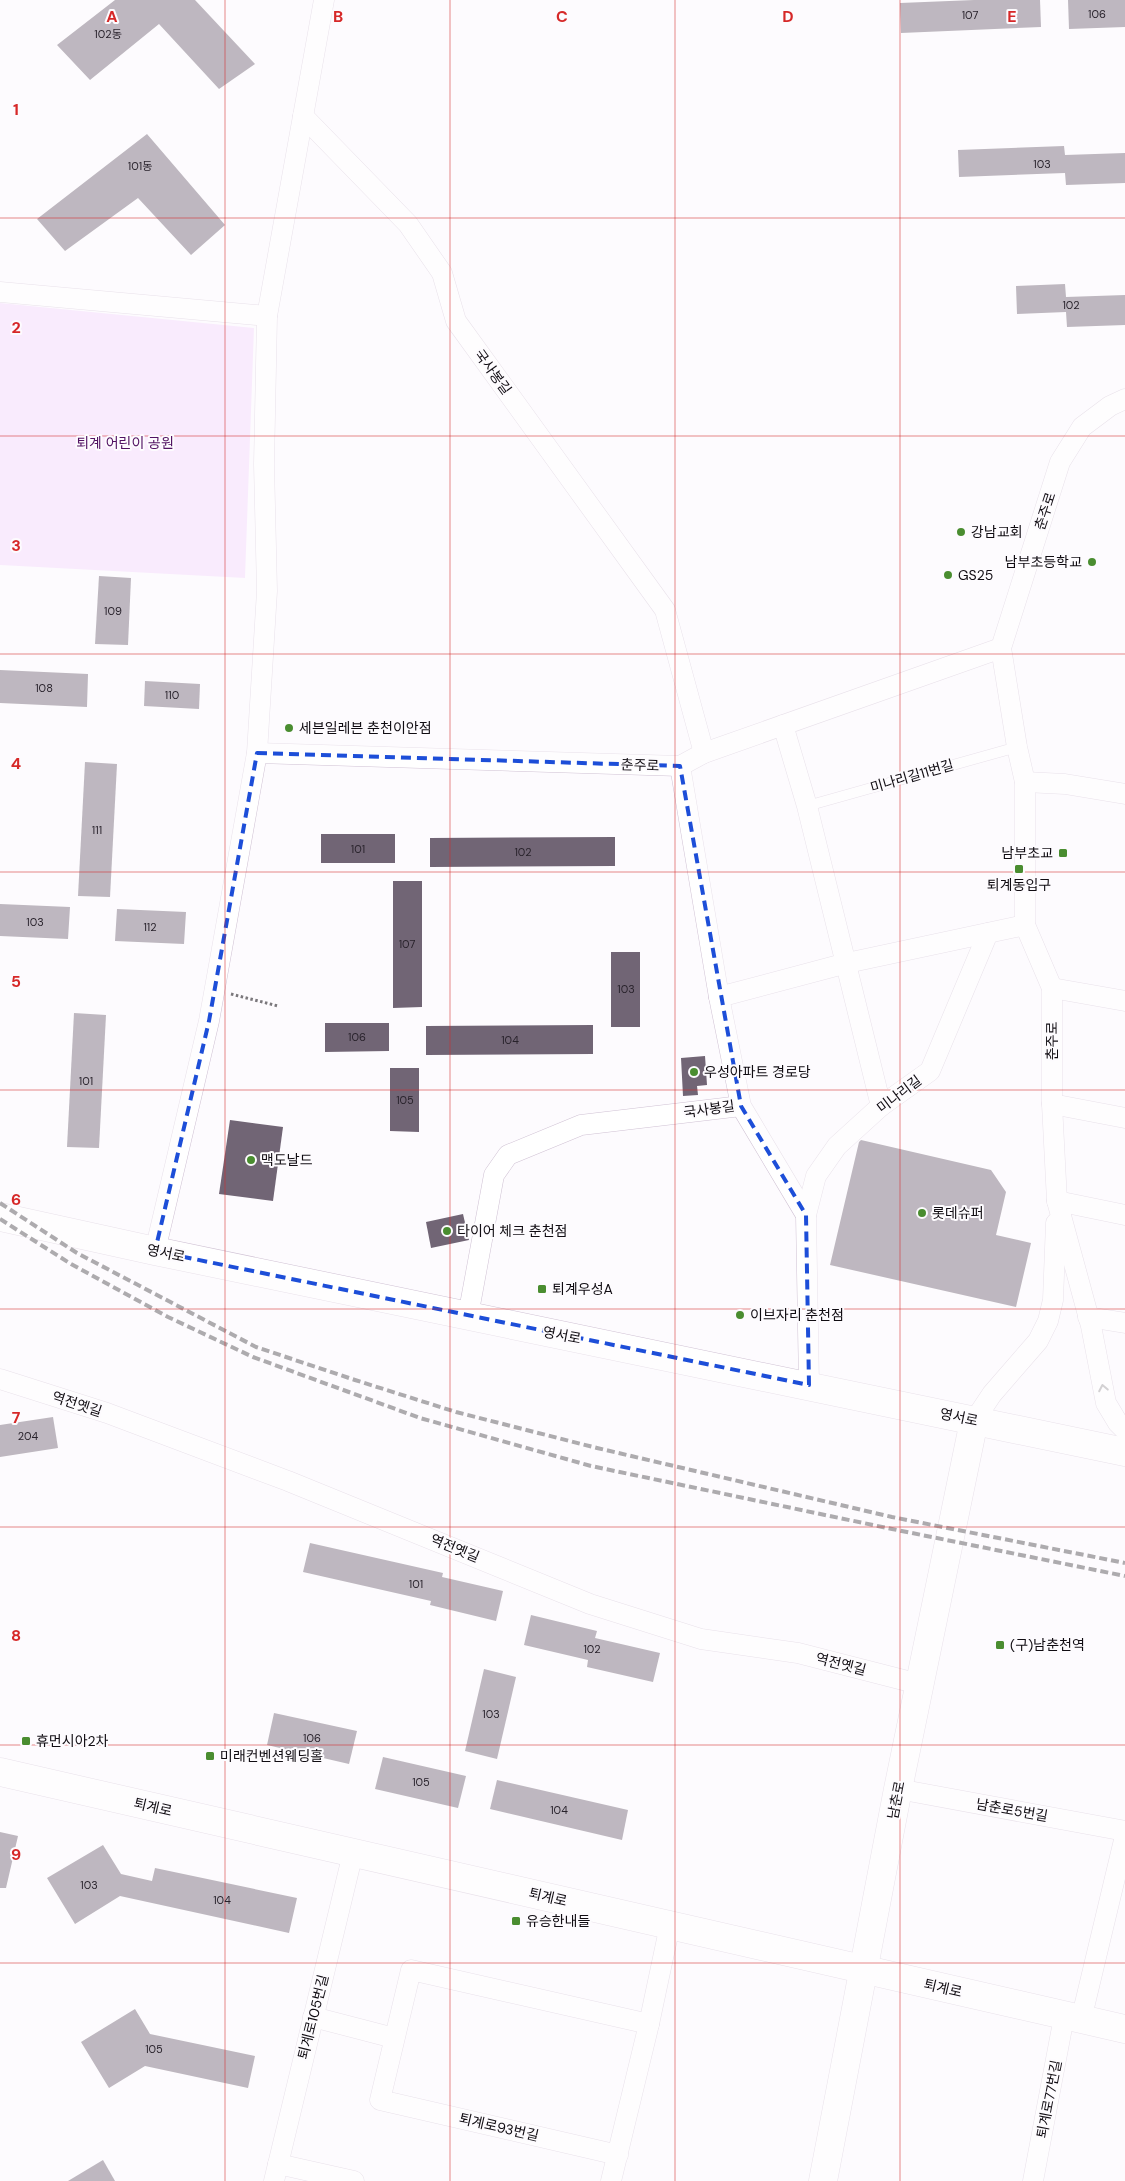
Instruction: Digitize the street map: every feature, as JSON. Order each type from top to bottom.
[{"type":"street","points":[[155,1251],[214,990],[257,752],[266,590],[264,464],[267,316],[324,0]]},
{"type":"street","name":"국사봉길","points":[[303,116],[408,224],[442,273],[456,321],[666,610],[704,753]]},
{"type":"street","points":[[0,292],[267,316]]},
{"type":"street","name":"춘주로","points":[[1125,399],[1110,406],[1082,427],[1060,462],[1001,648],[1017,747],[1026,782],[1025,925],[1052,988],[1052,1104],[1057,1201],[1088,1317],[1106,1403],[1118,1423],[1125,1430]]},
{"type":"street","name":"춘주로","points":[[257,752],[680,766],[704,753],[1001,648]]},
{"type":"street","points":[[783,725],[807,806],[847,963],[880,1106]]},
{"type":"street","name":"국사봉길","points":[[468,1316],[494,1175],[508,1155],[581,1125],[740,1106],[719,997],[680,766]]},
{"type":"street","points":[[1026,782],[1064,784],[1125,794]]},
{"type":"street","points":[[719,997],[847,963],[1025,925]]},
{"type":"street","name":"미나리길","points":[[809,1385],[806,1215],[816,1176],[837,1146],[880,1106],[930,1071],[988,933]]},
{"type":"street","points":[[1052,988],[1125,1001]]},
{"type":"street","points":[[1052,1104],[1125,1118]]},
{"type":"street","points":[[740,1106],[806,1215]]},
{"type":"street","points":[[974,1421],[992,1394],[1038,1341],[1048,1321],[1053,1300],[1057,1201],[1125,1215]]},
{"type":"street","name":"영서로","points":[[0,1217],[155,1251],[1125,1452]]},
{"type":"street","points":[[1088,1317],[1125,1322]]},
{"type":"street","name":"역전옛길","points":[[0,1379],[107,1413],[288,1480],[590,1604],[701,1639],[798,1653],[919,1684]]},
{"type":"street","name":"남춘로","points":[[823,2181],[898,1789],[974,1421]]},
{"type":"street","name":"퇴계로","points":[[0,1772],[1125,2029]]},
{"type":"street","name":"남춘로5번길","points":[[898,1789],[1125,1831]]},
{"type":"street","points":[[1073,2018],[1125,1836]]},
{"type":"street","name":"퇴계로105번길","points":[[276,2172],[353,1853]]},
{"type":"street","points":[[611,2181],[649,2024],[670,1925]]},
{"type":"street","points":[[313,2017],[394,2038],[410,1970],[649,2024]]},
{"type":"street","name":"퇴계로77번길","points":[[1033,2181],[1073,2018]]},
{"type":"street","name":"퇴계로93번길","points":[[394,2038],[380,2100],[618,2155]]},
{"type":"street","points":[[276,2172],[354,2181]]},
{"type":"lane","name":"미나리길11번길","points":[[807,806],[1017,747]]},
{"type":"path","points":[[214,990],[278,1006]]},
{"type":"highlighted area","points":[[257,753],[680,766],[741,1106],[806,1215],[809,1385],[155,1251],[209,1021]]},
{"type":"green space","name":"퇴계 어린이 공원","points":[[0,303],[254,328],[245,578],[0,565]]},
{"type":"building","points":[[115,0],[195,0],[255,64],[219,89],[159,24],[90,80],[57,45]]},
{"type":"building","points":[[1040,0],[1041,27],[901,33],[900,3]]},
{"type":"building","points":[[1068,0],[1125,0],[1125,27],[1069,29]]},
{"type":"building","points":[[147,134],[225,225],[191,255],[138,198],[65,251],[37,219]]},
{"type":"building","points":[[1064,146],[1065,155],[1125,153],[1125,183],[1066,185],[1065,173],[959,177],[958,150]]},
{"type":"building","points":[[1065,284],[1066,297],[1125,295],[1125,325],[1067,327],[1066,312],[1017,314],[1016,286]]},
{"type":"building","points":[[99,576],[131,578],[128,645],[95,644]]},
{"type":"building","points":[[0,670],[88,674],[87,707],[0,703]]},
{"type":"building","points":[[145,681],[200,684],[199,709],[144,706]]},
{"type":"building","points":[[85,762],[117,764],[110,897],[78,896]]},
{"type":"building","points":[[321,834],[395,834],[395,863],[321,863]]},
{"type":"building","points":[[615,837],[615,866],[430,867],[430,838]]},
{"type":"building","points":[[393,881],[422,881],[422,1007],[393,1008]]},
{"type":"building","points":[[0,904],[70,907],[68,939],[0,936]]},
{"type":"building","points":[[117,909],[186,912],[184,944],[115,941]]},
{"type":"building","points":[[611,952],[640,952],[640,1027],[611,1027]]},
{"type":"building","points":[[74,1013],[106,1015],[99,1148],[67,1147]]},
{"type":"building","points":[[325,1023],[389,1023],[389,1051],[325,1052]]},
{"type":"building","points":[[593,1025],[593,1054],[426,1055],[426,1026]]},
{"type":"building","name":"우성아파트 경로당","points":[[705,1056],[707,1085],[697,1086],[698,1095],[683,1096],[681,1058]]},
{"type":"building","points":[[390,1068],[419,1068],[419,1132],[390,1131]]},
{"type":"building","name":"맥도날드","points":[[230,1120],[283,1127],[273,1201],[219,1194]]},
{"type":"building","name":"롯데슈퍼","points":[[861,1140],[991,1170],[1006,1192],[996,1235],[1031,1243],[1016,1307],[830,1265]]},
{"type":"building","name":"타이어 체크 춘천점","points":[[463,1214],[469,1240],[431,1248],[426,1222]]},
{"type":"building","points":[[53,1417],[58,1448],[0,1457],[0,1425]]},
{"type":"building","points":[[310,1543],[443,1573],[442,1577],[503,1591],[496,1621],[430,1605],[431,1601],[303,1572]]},
{"type":"building","points":[[531,1615],[597,1631],[595,1638],[660,1653],[653,1682],[587,1667],[588,1660],[524,1645]]},
{"type":"building","points":[[484,1669],[516,1677],[497,1759],[465,1751]]},
{"type":"building","points":[[274,1713],[357,1731],[349,1764],[267,1745]]},
{"type":"building","points":[[383,1757],[466,1776],[458,1808],[375,1789]]},
{"type":"building","points":[[497,1780],[628,1810],[622,1840],[490,1809]]},
{"type":"building","points":[[0,1832],[18,1836],[6,1888],[0,1888]]},
{"type":"building","points":[[103,1845],[121,1874],[152,1881],[155,1868],[297,1898],[289,1933],[120,1896],[75,1924],[47,1878]]},
{"type":"building","points":[[135,2009],[150,2034],[255,2056],[248,2088],[145,2066],[109,2088],[81,2042]]},
{"type":"building","points":[[103,2160],[115,2181],[68,2181]]},
{"type":"railway","points":[[0,1203],[77,1253],[256,1347],[355,1380],[456,1412],[597,1448],[892,1517],[1125,1563]]},
{"type":"railway","points":[[0,1219],[71,1264],[168,1317],[253,1357],[420,1418],[591,1466],[1125,1576]]},
{"type":"place","name":"강남교회","points":[[961,532]]},
{"type":"place","name":"남부초등학교","points":[[1092,562]]},
{"type":"place","name":"GS25","points":[[948,575]]},
{"type":"place","name":"세븐일레븐 춘천이안점","points":[[289,728]]},
{"type":"place","name":"남부초교","points":[[1063,853]]},
{"type":"place","name":"퇴계동입구","points":[[1019,869]]},
{"type":"place","name":"우성아파트 경로당","points":[[694,1072]]},
{"type":"place","name":"맥도날드","points":[[251,1160]]},
{"type":"place","name":"롯데슈퍼","points":[[922,1213]]},
{"type":"place","name":"타이어 체크 춘천점","points":[[447,1231]]},
{"type":"place","name":"퇴계우성A","points":[[542,1289]]},
{"type":"place","name":"이브자리 춘천점","points":[[740,1315]]},
{"type":"place","name":"(구)남춘천역","points":[[1000,1645]]},
{"type":"place","name":"휴먼시아2차","points":[[26,1741]]},
{"type":"place","name":"미래컨벤션웨딩홀","points":[[210,1756]]},
{"type":"place","name":"유승한내들","points":[[516,1921]]}]
